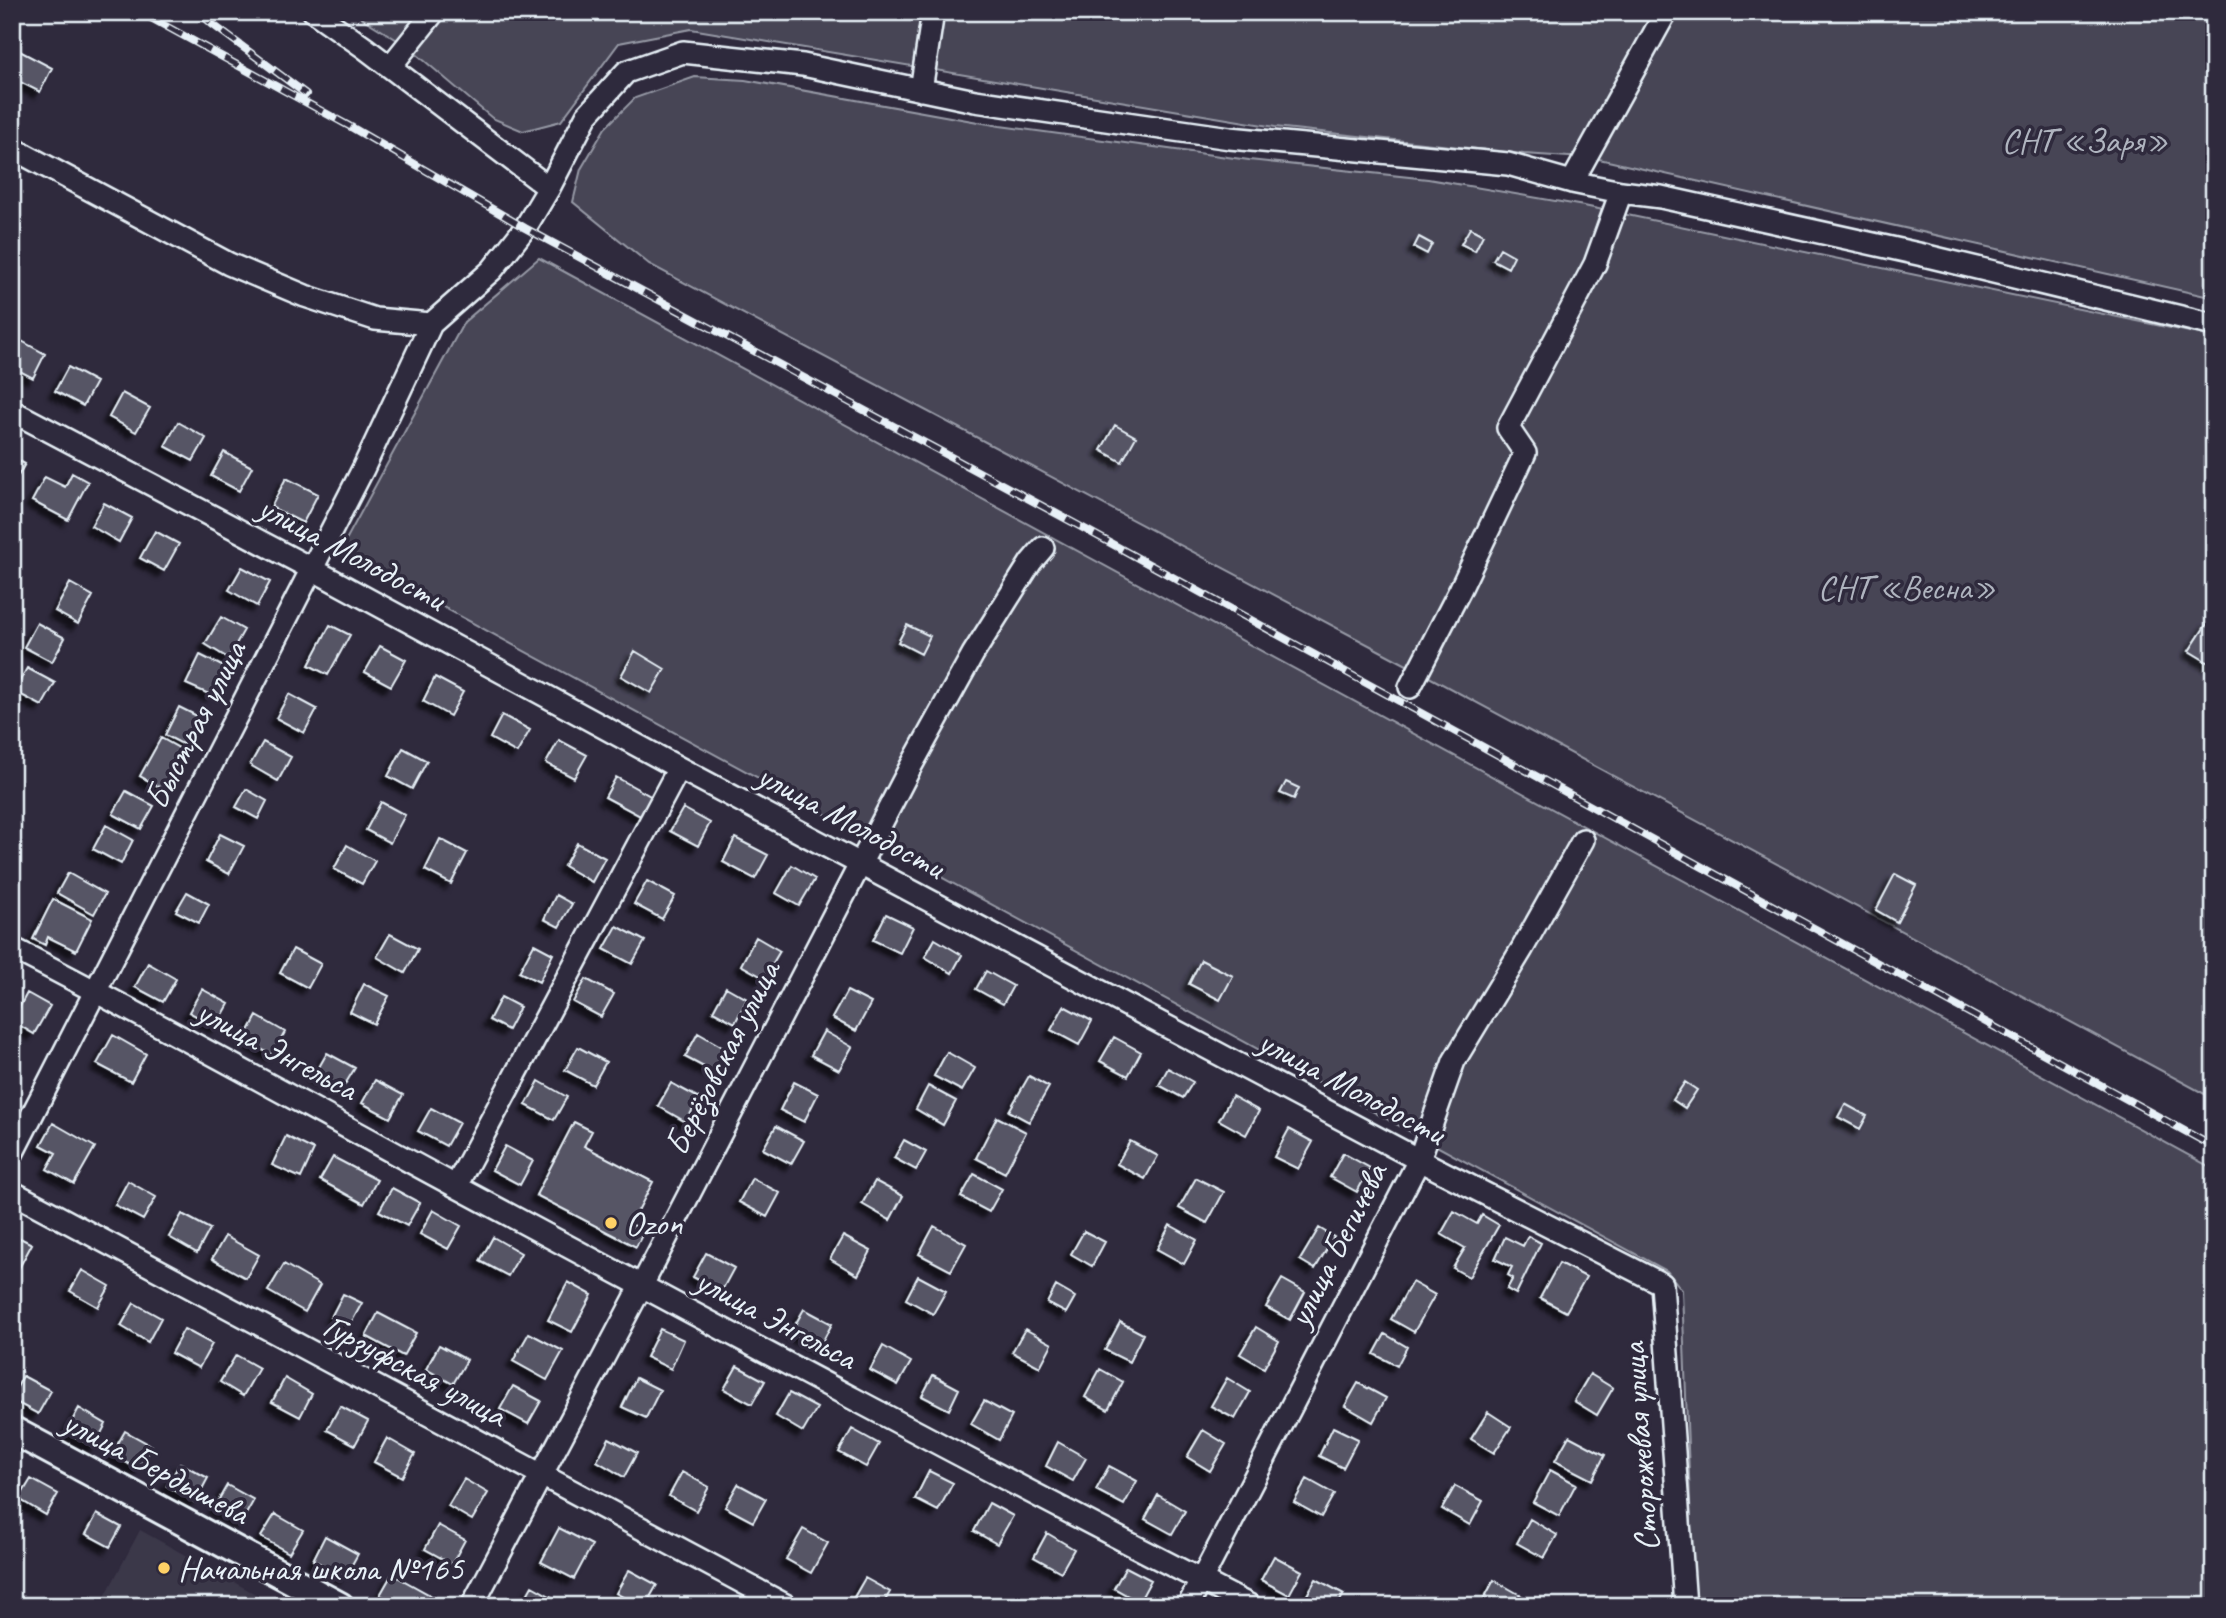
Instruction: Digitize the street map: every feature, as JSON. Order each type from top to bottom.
[{"type":"street","points":[[314,12],[549,188]]},
{"type":"street","points":[[390,67],[433,12]]},
{"type":"street","points":[[921,90],[933,12]]},
{"type":"street","points":[[1572,182],[1666,12]]},
{"type":"street","points":[[12,148],[229,264],[305,296],[375,319],[431,324],[492,270],[525,228],[587,115],[626,72],[683,52],[803,65],[975,102],[1230,138],[1508,164],[1572,182],[1661,197],[1910,252],[2214,325]]},
{"type":"street","points":[[1410,687],[1525,453],[1508,428],[1595,264],[1621,192]]},
{"type":"street","name":"Быстрая улица","points":[[12,1154],[363,470],[431,324]]},
{"type":"street","name":"улица Молодости","points":[[12,411],[1419,1160],[1662,1284]]},
{"type":"street","name":"Берёзовская улица","points":[[472,1606],[642,1285],[859,863],[973,654],[1031,562],[1043,548]]},
{"type":"street","points":[[456,1186],[679,768]]},
{"type":"street","name":"улица Бегичева","points":[[1188,1606],[1419,1160],[1454,1060],[1522,949],[1583,840]]},
{"type":"street","name":"улица Энгельса","points":[[12,948],[97,991],[642,1285],[1251,1606]]},
{"type":"street","name":"Гурзуфская улица","points":[[12,1192],[787,1606]]},
{"type":"street","name":"Сторожевая улица","points":[[1662,1284],[1685,1606]]},
{"type":"street","name":"улица Бердышева","points":[[12,1430],[340,1606]]},
{"type":"shaded area","name":"Начальная школа №165","points":[[140,1530],[277,1606],[100,1606]]},
{"type":"green space","name":"СНТ «Заря»","points":[[352,12],[2214,12],[2214,298],[1599,159],[1524,154],[1275,127],[691,29],[619,43],[561,121],[523,131],[492,118],[407,46]]},
{"type":"green space","name":"СНТ «Весна»","points":[[695,77],[745,80],[1000,126],[1249,160],[1428,179],[1584,206],[2214,337],[2214,1099],[1403,663],[649,264],[573,202],[581,169],[605,128],[635,98]]},
{"type":"green space","points":[[539,258],[2214,1169],[2214,1606],[1694,1606],[1682,1290],[1667,1271],[340,551],[464,322]]},
{"type":"building","points":[[12,47],[52,68],[40,92],[12,78]]},
{"type":"building","points":[[1470,228],[1483,235],[1475,251],[1461,244]]},
{"type":"building","points":[[1419,237],[1432,244],[1427,254],[1414,247]]},
{"type":"building","points":[[1500,248],[1514,256],[1508,268],[1493,260]]},
{"type":"building","points":[[18,339],[45,354],[33,378],[12,367],[12,349]]},
{"type":"building","points":[[68,367],[96,382],[83,406],[55,391]]},
{"type":"building","points":[[122,393],[150,408],[136,432],[109,417]]},
{"type":"building","points":[[178,422],[206,438],[193,461],[165,446]]},
{"type":"building","points":[[1115,425],[1136,437],[1122,462],[1101,450]]},
{"type":"building","points":[[224,452],[252,467],[239,491],[211,476]]},
{"type":"building","points":[[12,457],[25,464],[12,486]]},
{"type":"building","points":[[72,473],[88,482],[68,520],[32,501],[45,477],[65,487]]},
{"type":"building","points":[[286,478],[318,494],[303,523],[271,507]]},
{"type":"building","points":[[104,503],[132,518],[119,542],[91,526]]},
{"type":"building","points":[[155,531],[179,544],[164,571],[140,558]]},
{"type":"building","points":[[242,567],[270,582],[257,606],[229,590]]},
{"type":"building","points":[[70,583],[93,596],[78,624],[55,611]]},
{"type":"building","points":[[221,617],[244,630],[228,658],[205,644]]},
{"type":"building","points":[[2208,622],[2214,626],[2214,666],[2189,651]]},
{"type":"building","points":[[37,623],[65,638],[52,662],[24,647]]},
{"type":"building","points":[[330,625],[350,635],[328,675],[309,665]]},
{"type":"building","points":[[907,625],[930,636],[921,654],[898,642]]},
{"type":"building","points":[[380,646],[406,660],[391,686],[365,672]]},
{"type":"building","points":[[635,651],[665,669],[651,693],[621,676]]},
{"type":"building","points":[[200,655],[224,667],[211,695],[186,684]]},
{"type":"building","points":[[27,668],[55,683],[42,706],[14,691]]},
{"type":"building","points":[[435,677],[463,692],[450,716],[423,701]]},
{"type":"building","points":[[289,694],[317,709],[304,733],[276,718]]},
{"type":"building","points":[[179,707],[203,719],[188,747],[165,735]]},
{"type":"building","points":[[502,715],[530,730],[517,753],[490,738]]},
{"type":"building","points":[[161,738],[184,751],[163,789],[140,776]]},
{"type":"building","points":[[559,740],[587,755],[574,778],[546,763]]},
{"type":"building","points":[[263,742],[291,757],[278,781],[250,765]]},
{"type":"building","points":[[403,748],[427,761],[412,789],[388,776]]},
{"type":"building","points":[[616,777],[652,797],[642,817],[605,797]]},
{"type":"building","points":[[1286,782],[1299,788],[1294,799],[1280,793]]},
{"type":"building","points":[[246,789],[267,801],[258,819],[236,807]]},
{"type":"building","points":[[126,791],[154,806],[141,829],[113,814]]},
{"type":"building","points":[[381,802],[405,815],[390,843],[366,830]]},
{"type":"building","points":[[683,808],[710,823],[698,846],[670,831]]},
{"type":"building","points":[[106,825],[133,840],[121,864],[93,849]]},
{"type":"building","points":[[220,834],[244,846],[229,874],[206,862]]},
{"type":"building","points":[[735,838],[768,855],[755,879],[723,862]]},
{"type":"building","points":[[440,839],[467,853],[451,884],[425,870]]},
{"type":"building","points":[[577,843],[605,858],[592,882],[564,866]]},
{"type":"building","points":[[347,845],[375,861],[362,884],[334,869]]},
{"type":"building","points":[[792,865],[815,879],[799,906],[776,893]]},
{"type":"building","points":[[68,873],[105,894],[94,914],[57,893]]},
{"type":"building","points":[[1895,874],[1916,885],[1897,922],[1876,910]]},
{"type":"building","points":[[647,881],[675,896],[662,919],[634,904]]},
{"type":"building","points":[[187,892],[209,904],[199,923],[176,911]]},
{"type":"building","points":[[556,895],[572,904],[559,927],[544,919]]},
{"type":"building","points":[[53,899],[92,919],[76,951],[48,937],[45,945],[33,939]]},
{"type":"building","points":[[886,914],[913,927],[900,953],[873,940]]},
{"type":"building","points":[[617,926],[645,941],[632,964],[604,949]]},
{"type":"building","points":[[390,934],[418,949],[405,973],[377,957]]},
{"type":"building","points":[[756,937],[780,951],[764,978],[741,965]]},
{"type":"building","points":[[935,939],[962,955],[952,973],[925,957]]},
{"type":"building","points":[[534,944],[553,954],[539,982],[519,972]]},
{"type":"building","points":[[293,949],[321,964],[308,988],[280,973]]},
{"type":"building","points":[[1201,960],[1233,976],[1220,1000],[1189,984]]},
{"type":"building","points":[[148,963],[176,979],[163,1002],[135,987]]},
{"type":"building","points":[[986,971],[1013,986],[1003,1004],[976,989]]},
{"type":"building","points":[[586,979],[614,994],[601,1017],[573,1002]]},
{"type":"building","points":[[364,984],[389,996],[374,1024],[350,1012]]},
{"type":"building","points":[[726,987],[747,999],[735,1023],[713,1011]]},
{"type":"building","points":[[202,989],[229,1004],[216,1027],[189,1012]]},
{"type":"building","points":[[847,991],[871,1003],[856,1031],[832,1018]]},
{"type":"building","points":[[27,993],[50,1006],[34,1034],[12,1021]]},
{"type":"building","points":[[501,997],[520,1007],[508,1030],[489,1020]]},
{"type":"building","points":[[1064,1006],[1092,1021],[1079,1045],[1051,1030]]},
{"type":"building","points":[[257,1016],[285,1032],[272,1055],[244,1040]]},
{"type":"building","points":[[824,1031],[852,1047],[839,1070],[811,1055]]},
{"type":"building","points":[[698,1033],[726,1049],[713,1072],[685,1057]]},
{"type":"building","points":[[113,1035],[146,1054],[131,1082],[97,1064]]},
{"type":"building","points":[[1114,1037],[1141,1052],[1128,1076],[1100,1061]]},
{"type":"building","points":[[578,1047],[606,1062],[593,1085],[565,1070]]},
{"type":"building","points":[[947,1052],[975,1068],[962,1091],[934,1076]]},
{"type":"building","points":[[327,1053],[355,1068],[341,1091],[314,1076]]},
{"type":"building","points":[[1168,1068],[1193,1082],[1183,1098],[1159,1085]]},
{"type":"building","points":[[1029,1076],[1049,1087],[1029,1122],[1009,1111]]},
{"type":"building","points":[[375,1080],[403,1095],[390,1118],[362,1103]]},
{"type":"building","points":[[539,1081],[567,1097],[554,1120],[526,1105]]},
{"type":"building","points":[[794,1082],[818,1094],[804,1122],[780,1110]]},
{"type":"building","points":[[1685,1082],[1697,1090],[1685,1108],[1673,1100]]},
{"type":"building","points":[[671,1083],[699,1098],[686,1122],[658,1106]]},
{"type":"building","points":[[928,1086],[956,1101],[943,1125],[916,1109]]},
{"type":"building","points":[[1232,1096],[1259,1111],[1246,1135],[1219,1120]]},
{"type":"building","points":[[1845,1104],[1867,1116],[1860,1129],[1838,1117]]},
{"type":"building","points":[[431,1108],[459,1123],[446,1146],[418,1131]]},
{"type":"building","points":[[997,1117],[1026,1132],[1005,1173],[976,1158]]},
{"type":"building","points":[[574,1122],[592,1131],[584,1146],[653,1182],[631,1224],[644,1231],[636,1247],[536,1195]]},
{"type":"building","points":[[53,1123],[95,1147],[74,1184],[47,1169],[56,1153],[41,1145]]},
{"type":"building","points":[[776,1126],[804,1141],[791,1164],[763,1149]]},
{"type":"building","points":[[1289,1129],[1313,1142],[1298,1169],[1274,1157]]},
{"type":"building","points":[[286,1136],[314,1150],[301,1178],[272,1165]]},
{"type":"building","points":[[904,1140],[926,1152],[916,1170],[894,1158]]},
{"type":"building","points":[[1130,1141],[1158,1156],[1145,1179],[1117,1164]]},
{"type":"building","points":[[505,1146],[533,1161],[520,1185],[492,1170]]},
{"type":"building","points":[[1343,1153],[1370,1168],[1357,1192],[1330,1177]]},
{"type":"building","points":[[333,1157],[377,1180],[364,1204],[320,1180]]},
{"type":"building","points":[[974,1174],[1002,1189],[989,1212],[961,1197]]},
{"type":"building","points":[[752,1178],[780,1193],[767,1217],[739,1202]]},
{"type":"building","points":[[1196,1178],[1224,1192],[1207,1223],[1179,1208]]},
{"type":"building","points":[[128,1181],[156,1197],[143,1220],[115,1205]]},
{"type":"building","points":[[875,1181],[903,1196],[890,1220],[862,1204]]},
{"type":"building","points":[[392,1188],[420,1203],[407,1226],[379,1211]]},
{"type":"building","points":[[433,1210],[461,1226],[448,1249],[420,1234]]},
{"type":"building","points":[[1454,1211],[1477,1224],[1482,1215],[1499,1225],[1469,1277],[1453,1268],[1465,1248],[1441,1234]]},
{"type":"building","points":[[182,1214],[210,1229],[197,1253],[169,1237]]},
{"type":"building","points":[[1170,1225],[1197,1240],[1184,1264],[1157,1249]]},
{"type":"building","points":[[934,1226],[966,1244],[951,1271],[919,1254]]},
{"type":"building","points":[[1319,1228],[1334,1237],[1315,1269],[1300,1260]]},
{"type":"building","points":[[1084,1231],[1105,1242],[1092,1266],[1071,1254]]},
{"type":"building","points":[[12,1234],[32,1244],[19,1268],[12,1264]]},
{"type":"building","points":[[225,1236],[259,1255],[246,1278],[212,1259]]},
{"type":"building","points":[[843,1236],[871,1251],[858,1275],[830,1259]]},
{"type":"building","points":[[1528,1236],[1541,1243],[1516,1294],[1507,1289],[1513,1278],[1508,1275],[1512,1267],[1495,1259],[1505,1237],[1523,1246]]},
{"type":"building","points":[[493,1237],[521,1253],[508,1276],[480,1261]]},
{"type":"building","points":[[706,1253],[734,1268],[721,1292],[693,1277]]},
{"type":"building","points":[[1559,1263],[1586,1277],[1566,1312],[1540,1298]]},
{"type":"building","points":[[284,1264],[320,1285],[305,1312],[268,1291]]},
{"type":"building","points":[[82,1270],[110,1286],[98,1307],[70,1291]]},
{"type":"building","points":[[918,1276],[946,1291],[933,1314],[906,1299]]},
{"type":"building","points":[[1282,1279],[1305,1292],[1290,1320],[1266,1307]]},
{"type":"building","points":[[568,1282],[592,1295],[572,1332],[548,1320]]},
{"type":"building","points":[[1412,1282],[1435,1295],[1414,1332],[1391,1319]]},
{"type":"building","points":[[1056,1286],[1075,1297],[1066,1313],[1047,1303]]},
{"type":"building","points":[[343,1294],[362,1303],[349,1327],[331,1317]]},
{"type":"building","points":[[134,1303],[161,1318],[148,1342],[121,1326]]},
{"type":"building","points":[[804,1309],[832,1324],[819,1348],[791,1332]]},
{"type":"building","points":[[378,1313],[416,1333],[403,1356],[366,1336]]},
{"type":"building","points":[[1120,1322],[1143,1334],[1129,1362],[1105,1350]]},
{"type":"building","points":[[1256,1327],[1279,1341],[1264,1368],[1240,1354]]},
{"type":"building","points":[[184,1329],[212,1344],[199,1368],[171,1353]]},
{"type":"building","points":[[660,1329],[684,1340],[671,1369],[646,1357]]},
{"type":"building","points":[[1025,1329],[1052,1344],[1040,1367],[1012,1352]]},
{"type":"building","points":[[529,1333],[563,1351],[547,1380],[513,1361]]},
{"type":"building","points":[[1385,1334],[1407,1347],[1397,1366],[1374,1354]]},
{"type":"building","points":[[439,1345],[467,1360],[453,1384],[426,1369]]},
{"type":"building","points":[[883,1346],[911,1362],[898,1385],[870,1370]]},
{"type":"building","points":[[236,1355],[259,1368],[243,1396],[220,1382]]},
{"type":"building","points":[[737,1366],[765,1381],[752,1404],[724,1389]]},
{"type":"building","points":[[1100,1369],[1123,1382],[1108,1410],[1085,1397]]},
{"type":"building","points":[[1590,1374],[1613,1388],[1597,1415],[1574,1401]]},
{"type":"building","points":[[933,1375],[959,1389],[949,1410],[922,1396]]},
{"type":"building","points":[[23,1376],[51,1391],[38,1414],[12,1400]]},
{"type":"building","points":[[285,1378],[312,1394],[300,1417],[272,1402]]},
{"type":"building","points":[[636,1378],[660,1390],[646,1418],[622,1407]]},
{"type":"building","points":[[1227,1378],[1250,1392],[1235,1419],[1211,1406]]},
{"type":"building","points":[[1358,1383],[1386,1398],[1373,1422],[1345,1406]]},
{"type":"building","points":[[513,1386],[541,1401],[528,1424],[500,1409]]},
{"type":"building","points":[[789,1393],[817,1408],[803,1432],[776,1416]]},
{"type":"building","points":[[984,1401],[1012,1416],[999,1440],[971,1424]]},
{"type":"building","points":[[340,1406],[368,1421],[355,1445],[327,1430]]},
{"type":"building","points":[[79,1408],[106,1424],[94,1447],[66,1432]]},
{"type":"building","points":[[1488,1412],[1511,1427],[1494,1453],[1471,1439]]},
{"type":"building","points":[[1333,1427],[1358,1439],[1343,1468],[1319,1456]]},
{"type":"building","points":[[852,1429],[879,1444],[866,1467],[839,1452]]},
{"type":"building","points":[[1203,1430],[1226,1444],[1210,1471],[1187,1457]]},
{"type":"building","points":[[125,1431],[152,1446],[139,1470],[112,1454]]},
{"type":"building","points":[[1569,1436],[1605,1455],[1592,1480],[1555,1461]]},
{"type":"building","points":[[387,1438],[415,1454],[402,1477],[374,1462]]},
{"type":"building","points":[[609,1438],[637,1453],[624,1477],[597,1461]]},
{"type":"building","points":[[1058,1442],[1086,1458],[1073,1481],[1046,1466]]},
{"type":"building","points":[[180,1463],[208,1478],[195,1502],[167,1486]]},
{"type":"building","points":[[1109,1466],[1137,1481],[1124,1505],[1096,1490]]},
{"type":"building","points":[[1550,1470],[1576,1484],[1559,1516],[1533,1502]]},
{"type":"building","points":[[929,1471],[953,1483],[938,1511],[915,1499]]},
{"type":"building","points":[[682,1472],[709,1487],[696,1511],[669,1496]]},
{"type":"building","points":[[31,1479],[58,1494],[46,1515],[19,1499]]},
{"type":"building","points":[[464,1479],[488,1493],[472,1520],[448,1506]]},
{"type":"building","points":[[1307,1479],[1334,1494],[1321,1517],[1294,1502]]},
{"type":"building","points":[[738,1484],[766,1499],[753,1522],[725,1507]]},
{"type":"building","points":[[227,1485],[254,1500],[241,1523],[214,1508]]},
{"type":"building","points":[[1455,1486],[1483,1501],[1470,1525],[1442,1509]]},
{"type":"building","points":[[1158,1495],[1185,1511],[1172,1534],[1145,1519]]},
{"type":"building","points":[[989,1503],[1013,1516],[997,1544],[974,1531]]},
{"type":"building","points":[[97,1514],[121,1527],[110,1547],[86,1534]]},
{"type":"building","points":[[275,1514],[303,1530],[289,1553],[261,1537]]},
{"type":"building","points":[[1530,1519],[1557,1535],[1544,1558],[1517,1543]]},
{"type":"building","points":[[438,1525],[465,1540],[452,1564],[425,1549]]},
{"type":"building","points":[[559,1528],[592,1545],[574,1579],[541,1562]]},
{"type":"building","points":[[803,1529],[828,1543],[811,1573],[786,1559]]},
{"type":"building","points":[[1047,1533],[1074,1549],[1061,1572],[1034,1557]]},
{"type":"building","points":[[325,1536],[358,1554],[345,1577],[313,1560]]},
{"type":"building","points":[[1274,1556],[1302,1571],[1289,1595],[1261,1580]]},
{"type":"building","points":[[1126,1567],[1151,1580],[1139,1602],[1114,1588]]},
{"type":"building","points":[[629,1570],[657,1585],[645,1606],[639,1606],[616,1593]]},
{"type":"building","points":[[392,1574],[437,1599],[433,1606],[400,1606],[380,1595]]},
{"type":"building","points":[[865,1578],[890,1592],[882,1606],[865,1606],[853,1599]]},
{"type":"building","points":[[1316,1579],[1344,1594],[1337,1606],[1309,1606],[1303,1602]]},
{"type":"building","points":[[1494,1580],[1522,1596],[1516,1606],[1481,1604]]},
{"type":"building","points":[[532,1586],[555,1599],[551,1606],[521,1606]]},
{"type":"railway","points":[[140,12],[351,127],[525,228],[1072,522],[2214,1147]]},
{"type":"railway","points":[[199,12],[306,94]]},
{"type":"place","name":"Ozon","points":[[611,1223]]},
{"type":"place","name":"Начальная школа №165","points":[[164,1568]]}]
